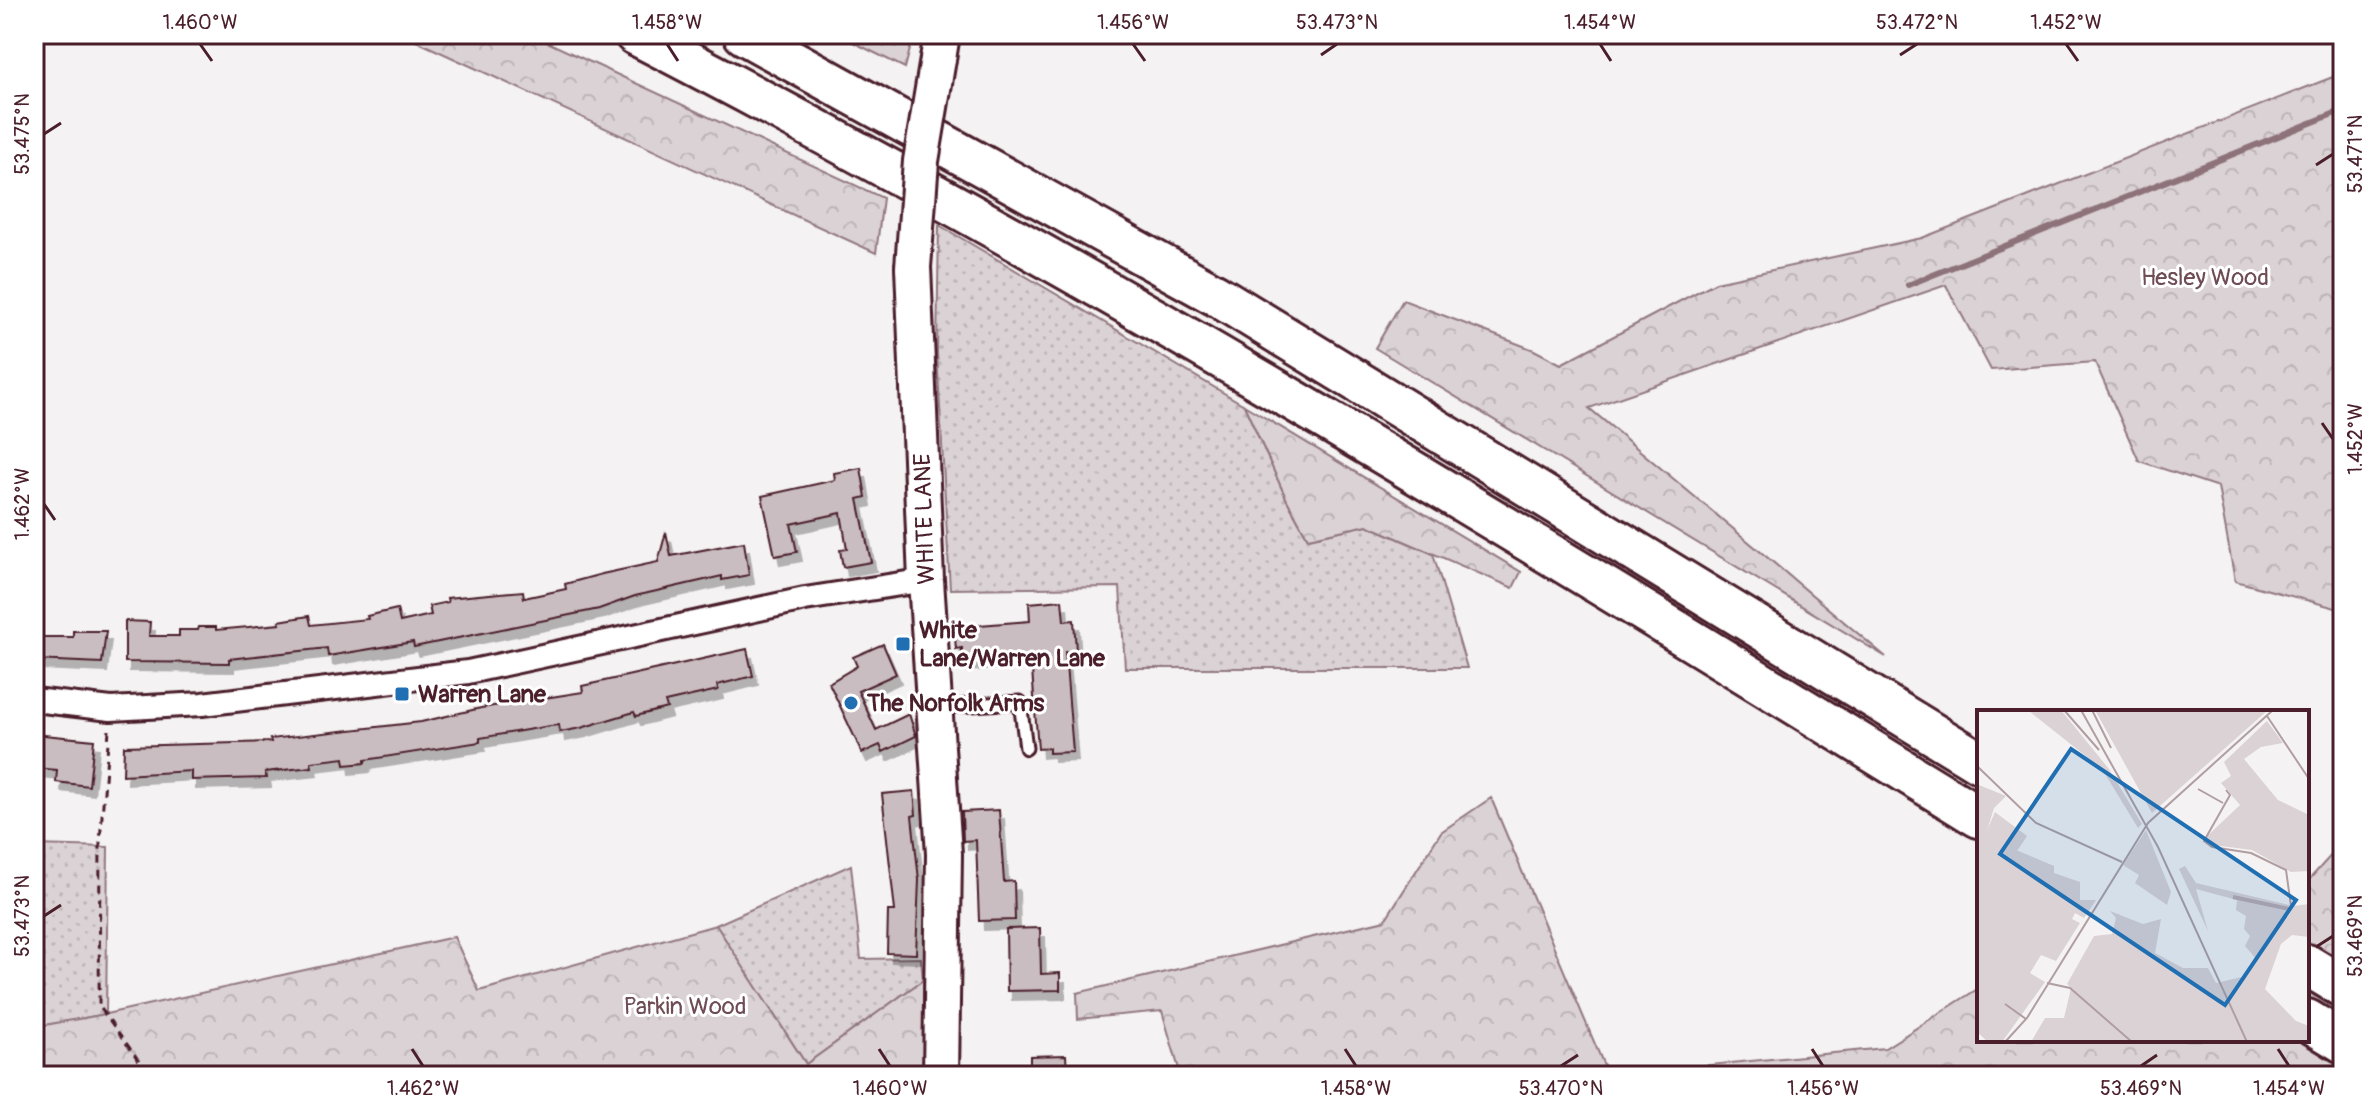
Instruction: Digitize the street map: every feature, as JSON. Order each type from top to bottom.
[{"type":"highway","points":[[627,34],[679,56]]},
{"type":"highway","points":[[635,34],[793,115],[1141,309],[1428,478],[1977,816]]},
{"type":"highway","points":[[744,34],[1216,295],[1977,761]]},
{"type":"highway","points":[[2309,966],[2343,987]]},
{"type":"highway","points":[[2309,1021],[2343,1042]]},
{"type":"main road","name":"WHITE LANE","points":[[940,47],[921,161],[913,267],[926,580],[944,854],[941,1076]]},
{"type":"street","points":[[34,700],[111,709],[202,704],[468,672],[805,599],[926,580]]},
{"type":"lane","points":[[934,708],[1020,702],[1026,748]]},
{"type":"path","points":[[111,709],[104,780],[99,1006],[148,1073]]},
{"type":"path","points":[[135,1076],[148,1073],[161,1076]]},
{"type":"green space","points":[[401,34],[530,34],[883,198],[876,253]]},
{"type":"green space","points":[[837,34],[914,34],[905,68]]},
{"type":"green space","name":"Hesley Wood","points":[[2343,73],[2343,610],[2235,581],[2218,487],[2139,461],[2095,362],[1991,370],[1946,285],[1589,408],[1886,657],[1375,348],[1403,300],[1534,350],[1561,364],[1716,282],[1922,238]]},
{"type":"green space","points":[[939,225],[1244,405],[1287,500],[1308,538],[1367,525],[1433,554],[1467,668],[1125,668],[1120,587],[950,589],[937,353]]},
{"type":"green space","points":[[1244,405],[1521,572],[1513,588],[1367,525],[1308,538],[1287,500]]},
{"type":"green space","points":[[1491,798],[1608,1075],[1885,1048],[1977,989],[1977,1042],[2309,1042],[2309,880],[2343,842],[2343,1076],[1181,1076],[1162,1011],[1078,1019],[1077,993],[1385,920],[1441,832]]},
{"type":"green space","points":[[34,845],[108,847],[106,1014],[34,1027]]},
{"type":"green space","points":[[851,865],[861,959],[921,958],[923,980],[806,1064],[716,925]]},
{"type":"green space","name":"Parkin Wood","points":[[716,925],[806,1064],[923,980],[923,1076],[34,1076],[34,1027],[454,937],[479,991]]},
{"type":"building","points":[[861,468],[866,497],[858,499],[871,562],[843,567],[840,550],[847,549],[841,513],[791,524],[797,552],[775,556],[762,496],[835,480],[834,473]]},
{"type":"building","points":[[666,532],[671,556],[744,542],[749,575],[722,580],[722,576],[635,596],[599,609],[414,647],[413,642],[328,656],[327,648],[229,659],[229,663],[125,662],[125,621],[150,622],[149,636],[179,636],[179,630],[198,630],[199,627],[216,627],[216,630],[280,624],[279,621],[309,616],[311,625],[368,619],[367,616],[397,609],[400,622],[431,615],[429,606],[448,602],[447,598],[523,591],[524,598],[566,589],[565,584],[602,574],[658,562]]},
{"type":"building","points":[[1062,600],[1064,621],[1074,620],[1076,651],[1065,652],[1073,752],[1049,753],[1049,748],[1038,749],[1031,657],[962,662],[962,648],[956,649],[954,627],[1030,621],[1029,603]]},
{"type":"building","points":[[73,631],[106,631],[102,663],[34,660],[34,637],[73,637]]},
{"type":"building","name":"The Norfolk Arms","points":[[883,644],[896,674],[858,691],[876,730],[909,714],[916,736],[883,752],[880,745],[862,753],[829,683],[857,666],[853,657]]},
{"type":"building","points":[[747,649],[753,676],[717,685],[718,690],[665,702],[667,708],[636,716],[634,712],[581,728],[560,732],[559,725],[550,726],[480,738],[480,742],[365,760],[365,763],[345,765],[344,758],[311,762],[312,767],[265,772],[266,778],[191,780],[191,771],[123,775],[124,746],[271,742],[270,739],[421,722],[481,708],[583,692],[582,686]]},
{"type":"building","points":[[34,734],[94,740],[89,786],[56,782],[57,770],[34,768]]},
{"type":"building","points":[[914,791],[916,815],[912,816],[919,880],[916,954],[887,953],[888,911],[895,911],[882,794]]},
{"type":"building","points":[[999,810],[1004,882],[1014,881],[1015,920],[979,921],[976,840],[963,841],[962,812]]},
{"type":"building","points":[[1040,928],[1041,974],[1060,973],[1060,990],[1007,991],[1006,929]]},
{"type":"building","points":[[1066,1055],[1067,1074],[1030,1076],[1030,1056]]},
{"type":"waterway","points":[[1908,285],[2343,110]]},
{"type":"place","name":"White Lane/Warren Lane","points":[[903,644]]},
{"type":"place","name":"Warren Lane","points":[[402,694]]},
{"type":"place","name":"The Norfolk Arms","points":[[851,703]]}]
